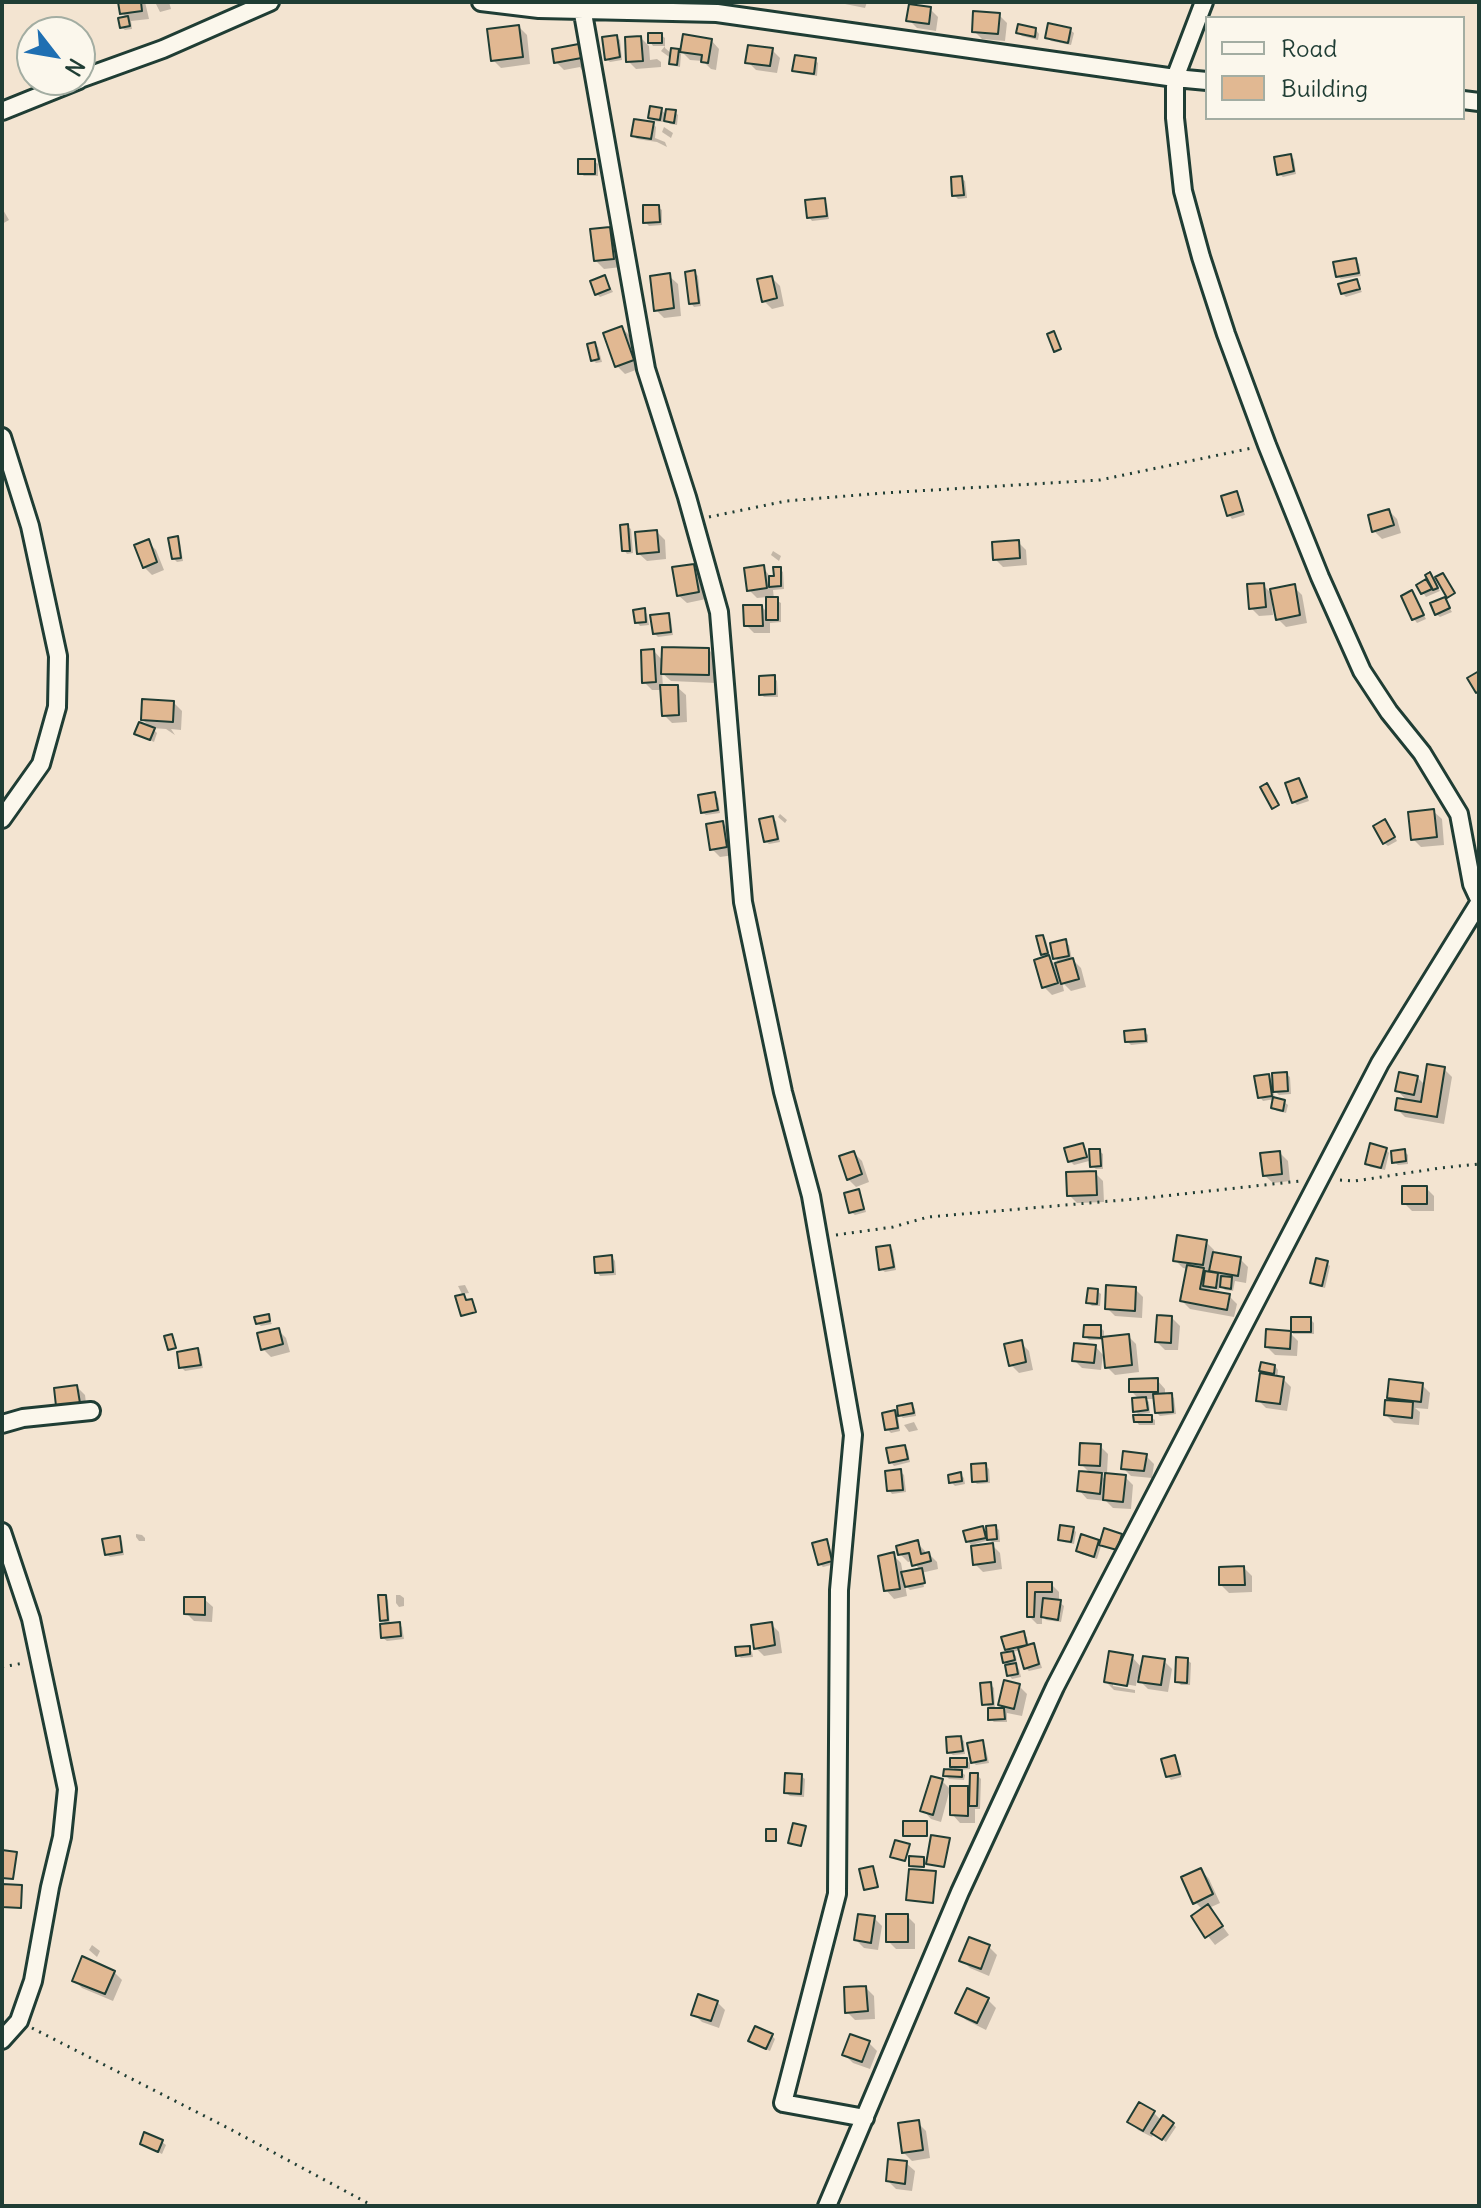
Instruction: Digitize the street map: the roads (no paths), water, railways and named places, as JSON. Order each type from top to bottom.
[{"type":"street","points":[[96,74],[163,49],[270,2]]},
{"type":"street","points":[[481,2],[539,9],[582,6],[717,13],[1205,81]]},
{"type":"street","points":[[827,2206],[960,1892],[1055,1687],[1380,1063],[1479,901],[1472,884],[1459,814],[1422,753],[1389,712],[1362,671],[1320,577],[1267,445],[1201,257],[1183,191],[1175,118],[1175,78],[1204,2]]},
{"type":"street","points":[[582,6],[646,369],[719,612],[743,902],[783,1092],[811,1196],[853,1435],[839,1590],[837,1894],[783,2103],[865,2118]]},
{"type":"street","points":[[2,111],[39,96]]},
{"type":"street","points":[[2,437],[30,526],[58,656],[57,707],[41,764],[2,819]]},
{"type":"street","points":[[2,1424],[23,1418],[91,1411]]},
{"type":"street","points":[[2,1532],[31,1619],[67,1789],[62,1837],[33,1981],[19,2021],[2,2040]]}]
